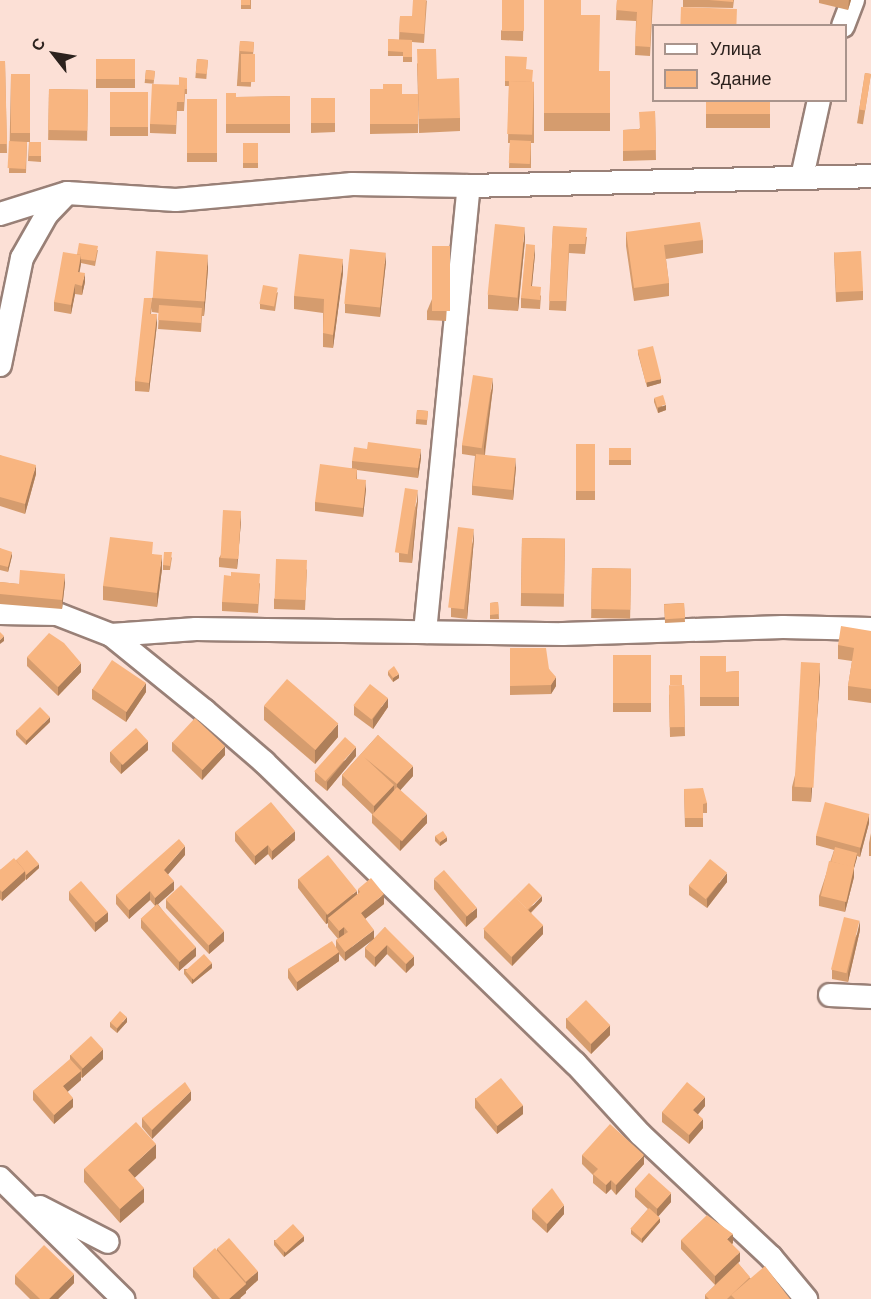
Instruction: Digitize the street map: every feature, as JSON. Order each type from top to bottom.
[{"type":"street","points":[[844,24],[852,0]]},
{"type":"street","points":[[802,177],[819,102]]},
{"type":"street","points":[[0,214],[67,194],[176,200],[352,184],[469,186],[871,176]]},
{"type":"street","points":[[425,632],[469,186]]},
{"type":"street","points":[[0,365],[22,258],[46,214],[67,194]]},
{"type":"street","points":[[0,613],[57,614],[111,634],[264,762],[575,1064],[640,1134],[740,1226],[806,1299]]},
{"type":"street","points":[[111,634],[196,629],[563,634],[783,627],[871,629]]},
{"type":"street","points":[[831,995],[871,997]]},
{"type":"street","points":[[6,1185],[108,1242]]},
{"type":"street","points":[[6,1185],[123,1299]]},
{"type":"building","points":[[241,0],[250,0],[250,5],[241,5]]},
{"type":"building","points":[[413,0],[426,0],[424,34],[399,32],[400,16],[412,16]]},
{"type":"building","points":[[502,0],[524,0],[524,31],[502,31]]},
{"type":"building","points":[[544,0],[581,0],[581,15],[600,15],[599,71],[610,71],[610,113],[544,113]]},
{"type":"building","points":[[617,0],[652,0],[650,47],[635,46],[637,12],[616,10]]},
{"type":"building","points":[[709,0],[733,0],[733,2]]},
{"type":"building","points":[[681,7],[737,9],[736,24],[680,24]]},
{"type":"building","points":[[388,39],[412,40],[412,57],[403,57],[403,52],[388,51]]},
{"type":"building","points":[[240,41],[254,42],[253,52],[239,51]]},
{"type":"building","points":[[417,49],[436,49],[437,79],[459,78],[460,118],[419,119]]},
{"type":"building","points":[[241,54],[255,54],[255,82],[241,82]]},
{"type":"building","points":[[505,56],[527,57],[526,69],[533,70],[532,82],[505,81]]},
{"type":"building","points":[[96,59],[135,59],[135,79],[96,79]]},
{"type":"building","points":[[197,59],[208,60],[207,74],[196,73]]},
{"type":"building","points":[[0,61],[5,61],[7,144],[0,144]]},
{"type":"building","points":[[146,70],[155,71],[154,80],[145,79]]},
{"type":"building","points":[[865,73],[871,74],[865,110],[859,110]]},
{"type":"building","points":[[11,74],[30,74],[30,133],[11,133]]},
{"type":"building","points":[[179,77],[187,78],[187,89],[184,89],[185,85],[179,85]]},
{"type":"building","points":[[509,81],[534,82],[532,135],[507,134]]},
{"type":"building","points":[[152,84],[185,85],[184,102],[177,102],[176,125],[150,124]]},
{"type":"building","points":[[383,84],[402,84],[402,94],[418,94],[418,124],[370,124],[370,89],[383,89]]},
{"type":"building","points":[[49,89],[88,90],[87,131],[48,130]]},
{"type":"building","points":[[110,92],[148,92],[148,127],[110,127]]},
{"type":"building","points":[[226,93],[236,93],[236,97],[290,96],[290,124],[226,124]]},
{"type":"building","points":[[311,98],[335,98],[335,123],[311,123]]},
{"type":"building","points":[[187,99],[217,99],[217,153],[187,153]]},
{"type":"building","points":[[706,102],[770,102],[770,114],[706,114]]},
{"type":"building","points":[[655,111],[656,150],[623,151],[623,130],[640,129],[639,112]]},
{"type":"building","points":[[510,140],[531,141],[530,164],[509,163]]},
{"type":"building","points":[[9,141],[27,142],[26,169],[8,168]]},
{"type":"building","points":[[29,142],[41,142],[41,156],[29,156]]},
{"type":"building","points":[[243,143],[258,143],[258,163],[243,163]]},
{"type":"building","points":[[700,222],[703,240],[664,245],[669,283],[634,288],[626,232]]},
{"type":"building","points":[[495,224],[525,227],[517,298],[488,295]]},
{"type":"building","points":[[553,226],[587,228],[585,244],[569,244],[566,301],[549,301]]},
{"type":"building","points":[[79,243],[98,246],[95,261],[81,259],[81,255],[77,254]]},
{"type":"building","points":[[526,244],[535,245],[531,286],[541,287],[540,300],[521,298]]},
{"type":"building","points":[[432,246],[450,246],[450,311],[432,311]]},
{"type":"building","points":[[350,249],[386,253],[380,307],[344,304]]},
{"type":"building","points":[[156,251],[208,255],[205,302],[153,298]]},
{"type":"building","points":[[861,251],[863,291],[836,292],[834,252]]},
{"type":"building","points":[[63,252],[81,255],[78,272],[85,273],[82,286],[75,284],[71,305],[54,302]]},
{"type":"building","points":[[299,254],[343,259],[333,335],[323,333],[324,299],[294,296]]},
{"type":"building","points":[[263,285],[278,288],[274,307],[259,304]]},
{"type":"building","points":[[144,298],[152,298],[150,314],[157,314],[149,383],[135,381]]},
{"type":"building","points":[[159,305],[202,308],[201,323],[158,320]]},
{"type":"building","points":[[653,346],[661,379],[646,383],[637,350]]},
{"type":"building","points":[[473,375],[493,378],[482,448],[462,445]]},
{"type":"building","points":[[663,395],[666,405],[657,407],[654,398]]},
{"type":"building","points":[[417,410],[428,411],[427,420],[416,419]]},
{"type":"building","points":[[368,442],[421,449],[418,468],[352,461],[354,447],[367,449]]},
{"type":"building","points":[[576,444],[595,444],[595,491],[576,491]]},
{"type":"building","points":[[609,448],[631,448],[631,460],[609,460]]},
{"type":"building","points":[[476,454],[516,458],[512,490],[473,486]]},
{"type":"building","points":[[0,455],[36,465],[25,504],[0,497]]},
{"type":"building","points":[[320,464],[357,469],[356,479],[366,480],[363,508],[315,502]]},
{"type":"building","points":[[405,488],[418,490],[408,554],[395,552]]},
{"type":"building","points":[[223,510],[241,511],[238,559],[220,558]]},
{"type":"building","points":[[458,527],[474,529],[464,609],[448,607]]},
{"type":"building","points":[[110,537],[153,542],[152,554],[162,555],[157,593],[103,586]]},
{"type":"building","points":[[522,538],[565,539],[564,594],[521,593]]},
{"type":"building","points":[[0,548],[12,552],[8,567],[0,565]]},
{"type":"building","points":[[164,552],[172,552],[170,566],[163,565]]},
{"type":"building","points":[[276,559],[307,560],[306,600],[275,599]]},
{"type":"building","points":[[592,568],[631,569],[630,610],[591,609]]},
{"type":"building","points":[[20,570],[65,574],[62,600],[0,594],[0,582],[19,584]]},
{"type":"building","points":[[231,572],[260,574],[258,604],[222,602],[224,575],[231,576]]},
{"type":"building","points":[[498,602],[499,614],[490,615],[490,603]]},
{"type":"building","points":[[684,603],[685,618],[665,619],[664,604]]},
{"type":"building","points":[[841,626],[871,631],[871,689],[848,686],[854,648],[838,645]]},
{"type":"building","points":[[49,633],[64,643],[81,663],[58,687],[27,657]]},
{"type":"building","points":[[510,648],[546,648],[549,669],[556,677],[551,685],[510,686]]},
{"type":"building","points":[[613,655],[651,655],[651,703],[613,703]]},
{"type":"building","points":[[700,656],[726,656],[726,672],[739,671],[739,697],[700,697]]},
{"type":"building","points":[[112,660],[146,683],[126,712],[92,689]]},
{"type":"building","points":[[801,662],[820,663],[813,788],[794,787]]},
{"type":"building","points":[[394,666],[399,674],[393,678],[388,671]]},
{"type":"building","points":[[670,675],[682,675],[682,685],[670,685]]},
{"type":"building","points":[[287,679],[338,724],[315,750],[264,705]]},
{"type":"building","points":[[370,684],[388,698],[372,719],[353,705]]},
{"type":"building","points":[[669,685],[684,685],[685,727],[670,727]]},
{"type":"building","points":[[40,707],[50,717],[27,740],[17,730]]},
{"type":"building","points":[[195,718],[225,746],[202,770],[172,742]]},
{"type":"building","points":[[136,728],[148,741],[123,765],[110,752]]},
{"type":"building","points":[[378,735],[413,766],[397,784],[364,757],[394,785],[374,806],[342,775]]},
{"type":"building","points":[[345,737],[356,747],[325,781],[314,771]]},
{"type":"building","points":[[397,787],[427,814],[402,841],[372,814]]},
{"type":"building","points":[[703,788],[707,803],[703,804],[703,818],[685,818],[684,789]]},
{"type":"building","points":[[271,802],[295,831],[272,851],[268,845],[255,856],[235,832]]},
{"type":"building","points":[[825,802],[869,814],[860,848],[816,836]]},
{"type":"building","points":[[443,831],[447,837],[440,842],[435,836]]},
{"type":"building","points":[[179,839],[185,846],[164,870],[174,881],[155,898],[150,891],[129,910],[116,895]]},
{"type":"building","points":[[835,847],[857,853],[853,867],[831,861]]},
{"type":"building","points":[[27,850],[39,864],[26,875],[16,860]]},
{"type":"building","points":[[328,855],[357,891],[327,915],[298,879]]},
{"type":"building","points":[[14,858],[25,871],[2,892],[0,890],[0,870]]},
{"type":"building","points":[[710,859],[727,873],[706,899],[689,885]]},
{"type":"building","points":[[829,861],[854,867],[846,902],[821,896]]},
{"type":"building","points":[[444,870],[477,908],[467,916],[434,879]]},
{"type":"building","points":[[371,878],[384,894],[361,913],[374,930],[345,952],[336,940],[348,932],[344,927],[339,931],[328,918],[360,892],[358,889]]},
{"type":"building","points":[[81,881],[108,912],[96,922],[69,891]]},
{"type":"building","points":[[529,883],[542,896],[528,910],[515,897]]},
{"type":"building","points":[[181,885],[224,931],[209,945],[166,899]]},
{"type":"building","points":[[515,897],[543,925],[511,957],[483,929]]},
{"type":"building","points":[[157,904],[196,947],[179,962],[141,919]]},
{"type":"building","points":[[844,917],[860,921],[846,973],[831,969]]},
{"type":"building","points":[[385,927],[414,956],[406,964],[387,945],[375,957],[365,948]]},
{"type":"building","points":[[332,941],[339,952],[297,982],[288,969]]},
{"type":"building","points":[[204,954],[212,963],[193,980],[185,971]]},
{"type":"building","points":[[586,1000],[610,1025],[591,1044],[567,1019]]},
{"type":"building","points":[[120,1011],[127,1017],[117,1028],[110,1022]]},
{"type":"building","points":[[91,1036],[103,1049],[83,1068],[71,1055]]},
{"type":"building","points":[[70,1059],[81,1071],[63,1086],[73,1098],[54,1115],[33,1091]]},
{"type":"building","points":[[501,1078],[523,1105],[497,1126],[475,1099]]},
{"type":"building","points":[[185,1082],[191,1091],[152,1130],[142,1118]]},
{"type":"building","points":[[687,1082],[705,1097],[693,1110],[703,1119],[689,1135],[662,1112]]},
{"type":"building","points":[[136,1122],[156,1144],[128,1170],[144,1188],[120,1209],[84,1169]]},
{"type":"building","points":[[610,1124],[644,1155],[616,1185],[611,1180],[606,1185],[593,1174],[598,1169],[582,1155]]},
{"type":"building","points":[[649,1173],[671,1193],[657,1209],[635,1189]]},
{"type":"building","points":[[552,1188],[564,1205],[547,1224],[532,1209]]},
{"type":"building","points":[[649,1208],[660,1218],[641,1239],[630,1229]]},
{"type":"building","points":[[707,1215],[733,1234],[727,1239],[740,1252],[715,1276],[681,1240]]},
{"type":"building","points":[[293,1224],[304,1236],[286,1253],[275,1241]]},
{"type":"building","points":[[229,1238],[258,1271],[246,1282],[217,1248]]},
{"type":"building","points":[[44,1245],[74,1274],[49,1299],[40,1299],[15,1275]]},
{"type":"building","points":[[215,1248],[246,1284],[229,1299],[220,1299],[193,1268]]},
{"type":"building","points":[[738,1263],[750,1277],[727,1299],[709,1299],[705,1295]]},
{"type":"building","points":[[765,1266],[790,1299],[735,1299],[731,1295]]}]
